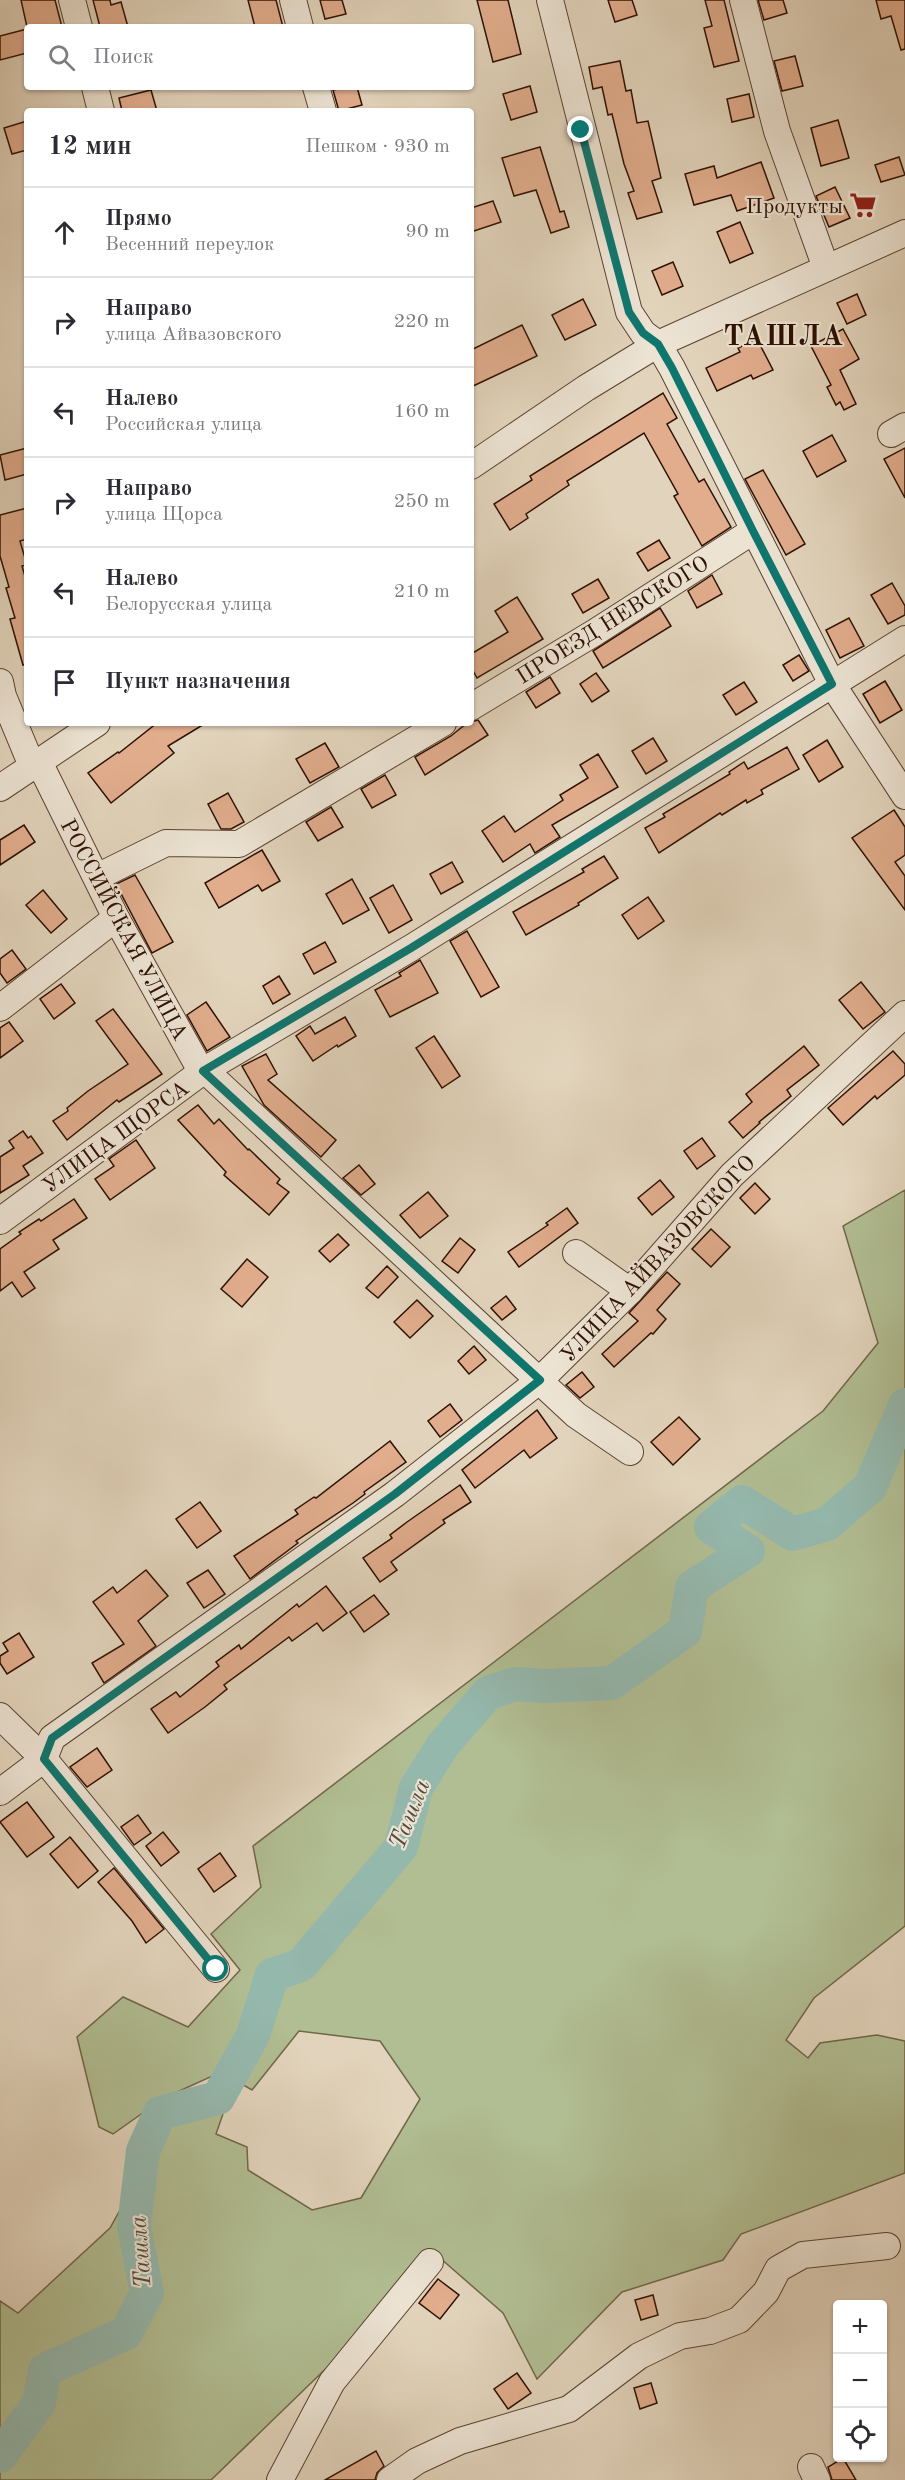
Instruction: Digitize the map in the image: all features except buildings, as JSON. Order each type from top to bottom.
[{"type":"street","points":[[72,0],[79,24]]},
{"type":"street","points":[[293,0],[299,24]]},
{"type":"street","points":[[550,0],[629,312],[643,333],[658,344],[672,368],[832,684],[905,796]]},
{"type":"street","points":[[743,0],[777,131],[826,268]]},
{"type":"street","points":[[96,90],[100,108]]},
{"type":"street","points":[[317,90],[321,108]]},
{"type":"street","points":[[474,464],[586,388],[658,344],[905,233]]},
{"type":"street","name":"ПРОЕЗД НЕВСКОГО","points":[[474,704],[594,633],[753,531]]},
{"type":"street","name":"УЛИЦА ЩОРСА","points":[[0,1221],[203,1071],[411,948],[905,639]]},
{"type":"street","name":"РОССИЙСКАЯ УЛИЦА","points":[[0,682],[3,696],[36,764],[97,876],[116,918],[203,1071],[576,1414],[630,1452]]},
{"type":"street","points":[[0,789],[93,726]]},
{"type":"street","points":[[97,876],[166,843],[239,844],[438,726]]},
{"type":"street","points":[[0,1008],[116,918]]},
{"type":"street","name":"УЛИЦА АЙВАЗОВСКОГО","points":[[0,1792],[44,1759],[52,1738],[395,1494],[540,1380],[630,1291],[732,1175],[905,1014]]},
{"type":"street","points":[[576,1253],[630,1291]]},
{"type":"street","points":[[0,1716],[44,1759],[216,1969]]},
{"type":"street","points":[[390,2480],[417,2461],[460,2441],[569,2409],[639,2356],[680,2336],[710,2331],[739,2320],[766,2292],[778,2270],[803,2255],[887,2246]]},
{"type":"street","points":[[280,2480],[332,2382],[430,2262]]},
{"type":"green space","points":[[905,1190],[905,1926],[814,1998],[786,2040],[808,2058],[820,2043],[877,2035],[905,2041],[905,2173],[741,2234],[723,2260],[622,2292],[537,2379],[503,2313],[440,2258],[211,2480],[0,2480],[0,2301],[18,2313],[110,2228],[171,2118],[195,2110],[224,2111],[216,2134],[247,2147],[248,2170],[312,2210],[361,2198],[420,2099],[380,2041],[299,2031],[252,2090],[221,2072],[164,2098],[113,2134],[99,2127],[77,2037],[123,1997],[188,2027],[240,1970],[211,1934],[261,1887],[253,1846],[823,1411],[878,1343],[843,1226]]},
{"type":"waterway","name":"Ташла","points":[[0,2456],[39,2403],[45,2370],[126,2333],[147,2293],[134,2226],[143,2151],[160,2113],[218,2098],[253,2035],[272,1975],[301,1965],[401,1847],[416,1788],[443,1745],[488,1693],[515,1684],[546,1686],[612,1683],[685,1631],[692,1587],[748,1551],[711,1527],[742,1502],[793,1534],[827,1524],[870,1487],[905,1405]]},
{"type":"place","name":"Продукты","points":[[863,205]]},
{"type":"district","name":"ТАШЛА","points":[[784,335]]},
{"type":"route","points":[[216,1969],[44,1759],[52,1738],[395,1494],[540,1380],[203,1071],[411,948],[832,684],[672,368],[658,344],[643,333],[629,312],[581,130]]}]
